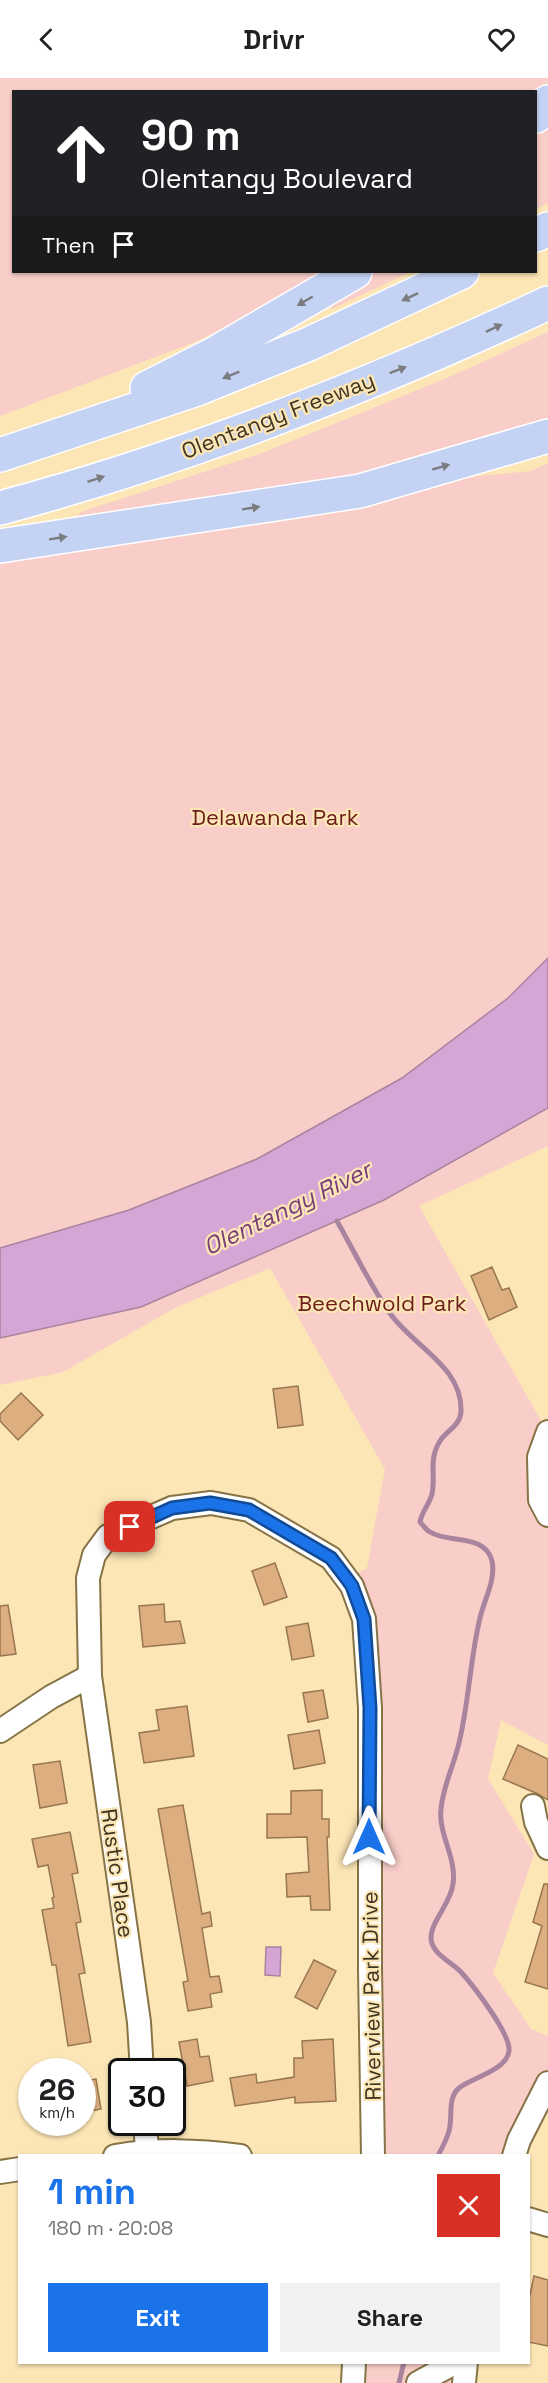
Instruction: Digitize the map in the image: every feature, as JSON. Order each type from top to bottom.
[{"type":"highway","points":[[537,115],[548,102]]},
{"type":"highway","points":[[15,451],[212,355],[353,273]]},
{"type":"highway","points":[[15,451],[197,389],[309,344],[460,273]]},
{"type":"highway","name":"Olentangy Freeway","points":[[0,508],[221,439],[441,353],[548,303]]},
{"type":"highway","points":[[0,546],[360,491],[548,436]]},
{"type":"street","points":[[548,1432],[538,1456],[540,1500],[548,1515]]},
{"type":"street","name":"Riverview Park Drive","points":[[90,1676],[87,1603],[88,1578],[94,1555],[108,1536],[172,1508],[210,1503],[249,1510],[331,1558],[352,1586],[364,1619],[370,1708],[373,2154]]},
{"type":"street","points":[[0,1731],[51,1697],[90,1676]]},
{"type":"street","name":"Rustic Place","points":[[90,1676],[138,2022],[141,2058]]},
{"type":"street","points":[[533,1806],[536,1822],[548,1848]]},
{"type":"street","points":[[515,2154],[519,2140],[548,2083]]},
{"type":"street","points":[[146,2136],[147,2151]]},
{"type":"street","points":[[128,2154],[147,2151],[198,2150],[226,2154]]},
{"type":"street","points":[[0,2172],[18,2169]]},
{"type":"street","points":[[530,2220],[548,2225]]},
{"type":"street","points":[[353,2383],[354,2364]]},
{"type":"street","points":[[418,2383],[452,2364]]},
{"type":"street","points":[[464,2383],[466,2364]]},
{"type":"green space","points":[[0,78],[548,78],[548,85],[537,99],[537,90],[12,90],[12,273],[330,273],[296,294],[195,342],[0,416]]},
{"type":"green space","points":[[548,121],[548,203],[537,208],[537,132]]},
{"type":"green space","points":[[372,273],[408,273],[332,309],[328,302]]},
{"type":"green space","points":[[548,332],[548,426],[395,471],[80,522],[76,517],[81,512],[265,452],[454,375]]},
{"type":"green space","name":"Delawanda Park","points":[[548,463],[548,958],[508,998],[402,1078],[257,1159],[129,1210],[0,1248],[0,557],[461,478],[531,471]]},
{"type":"green space","name":"Beechwold Park","points":[[548,1108],[548,1146],[419,1206],[548,1433],[548,1745],[501,1720],[488,1779],[534,1854],[493,1973],[531,2029],[548,2036],[548,2083],[514,2154],[373,2154],[370,1708],[347,1579],[367,1568],[385,1469],[270,1268],[175,1308],[63,1372],[0,1385],[0,1338],[141,1307],[384,1200]]},
{"type":"green space","points":[[354,2364],[466,2364],[464,2383],[353,2383]]},
{"type":"water","name":"Olentangy River","points":[[548,958],[548,1108],[384,1200],[141,1307],[0,1338],[0,1248],[129,1210],[257,1159],[402,1078],[508,998]]},
{"type":"water","points":[[266,1947],[281,1947],[280,1976],[265,1975]]},
{"type":"building","points":[[492,1267],[502,1290],[509,1288],[517,1307],[489,1320],[471,1276]]},
{"type":"building","points":[[298,1386],[303,1425],[278,1428],[273,1389]]},
{"type":"building","points":[[21,1393],[43,1415],[18,1440],[0,1421],[0,1414]]},
{"type":"building","points":[[275,1563],[287,1597],[264,1605],[252,1571]]},
{"type":"building","points":[[164,1604],[165,1622],[180,1621],[185,1643],[143,1647],[139,1606]]},
{"type":"building","points":[[8,1605],[16,1654],[0,1656],[0,1606]]},
{"type":"building","points":[[308,1623],[314,1656],[292,1660],[286,1627]]},
{"type":"building","points":[[323,1690],[328,1718],[308,1722],[303,1693]]},
{"type":"building","points":[[187,1706],[194,1756],[144,1763],[139,1733],[159,1730],[156,1710]]},
{"type":"building","points":[[319,1730],[325,1763],[294,1769],[288,1735]]},
{"type":"building","points":[[518,1745],[548,1759],[548,1800],[503,1779]]},
{"type":"building","points":[[60,1761],[67,1803],[40,1808],[33,1765]]},
{"type":"building","points":[[322,1790],[322,1819],[329,1819],[329,1837],[327,1837],[330,1910],[311,1910],[310,1896],[287,1897],[286,1874],[309,1872],[307,1837],[267,1838],[267,1814],[291,1814],[291,1791]]},
{"type":"building","points":[[183,1805],[202,1914],[210,1912],[212,1926],[202,1928],[210,1977],[219,1976],[222,1992],[210,1994],[212,2007],[188,2011],[183,1982],[188,1981],[158,1809]]},
{"type":"building","points":[[70,1832],[78,1873],[72,1874],[81,1922],[76,1923],[85,1973],[79,1974],[91,2042],[68,2046],[56,1965],[52,1965],[42,1910],[54,1908],[52,1898],[54,1897],[48,1865],[38,1867],[32,1839]]},
{"type":"building","points":[[544,1884],[548,1884],[548,1989],[525,1982],[542,1926],[533,1922]]},
{"type":"building","points":[[314,1960],[336,1971],[317,2009],[295,1997]]},
{"type":"building","points":[[197,2039],[200,2057],[209,2056],[213,2081],[187,2086],[186,2058],[182,2058],[179,2042]]},
{"type":"building","points":[[333,2039],[336,2101],[295,2103],[295,2097],[235,2106],[230,2078],[256,2074],[257,2083],[294,2077],[294,2058],[303,2058],[302,2041]]},
{"type":"building","points":[[96,2079],[101,2109],[96,2110]]},
{"type":"building","points":[[534,2276],[548,2280],[548,2346],[530,2342],[530,2295]]},
{"type":"waterway","points":[[337,1221],[389,1312],[445,1369],[454,1382],[459,1396],[460,1417],[436,1448],[433,1461],[432,1494],[420,1522],[438,1536],[482,1546],[488,1552],[493,1568],[477,1633],[462,1728],[441,1809],[442,1828],[454,1874],[453,1884],[449,1898],[434,1925],[431,1938],[438,1953],[460,1971],[490,2010],[504,2033],[509,2051],[507,2058],[496,2069],[465,2084],[455,2092],[449,2131],[439,2154]]},
{"type":"waterway","points":[[399,2383],[404,2364]]},
{"type":"route","points":[[130,1527],[172,1508],[210,1503],[249,1510],[331,1558],[352,1586],[364,1619],[370,1708],[369,1837]]}]
